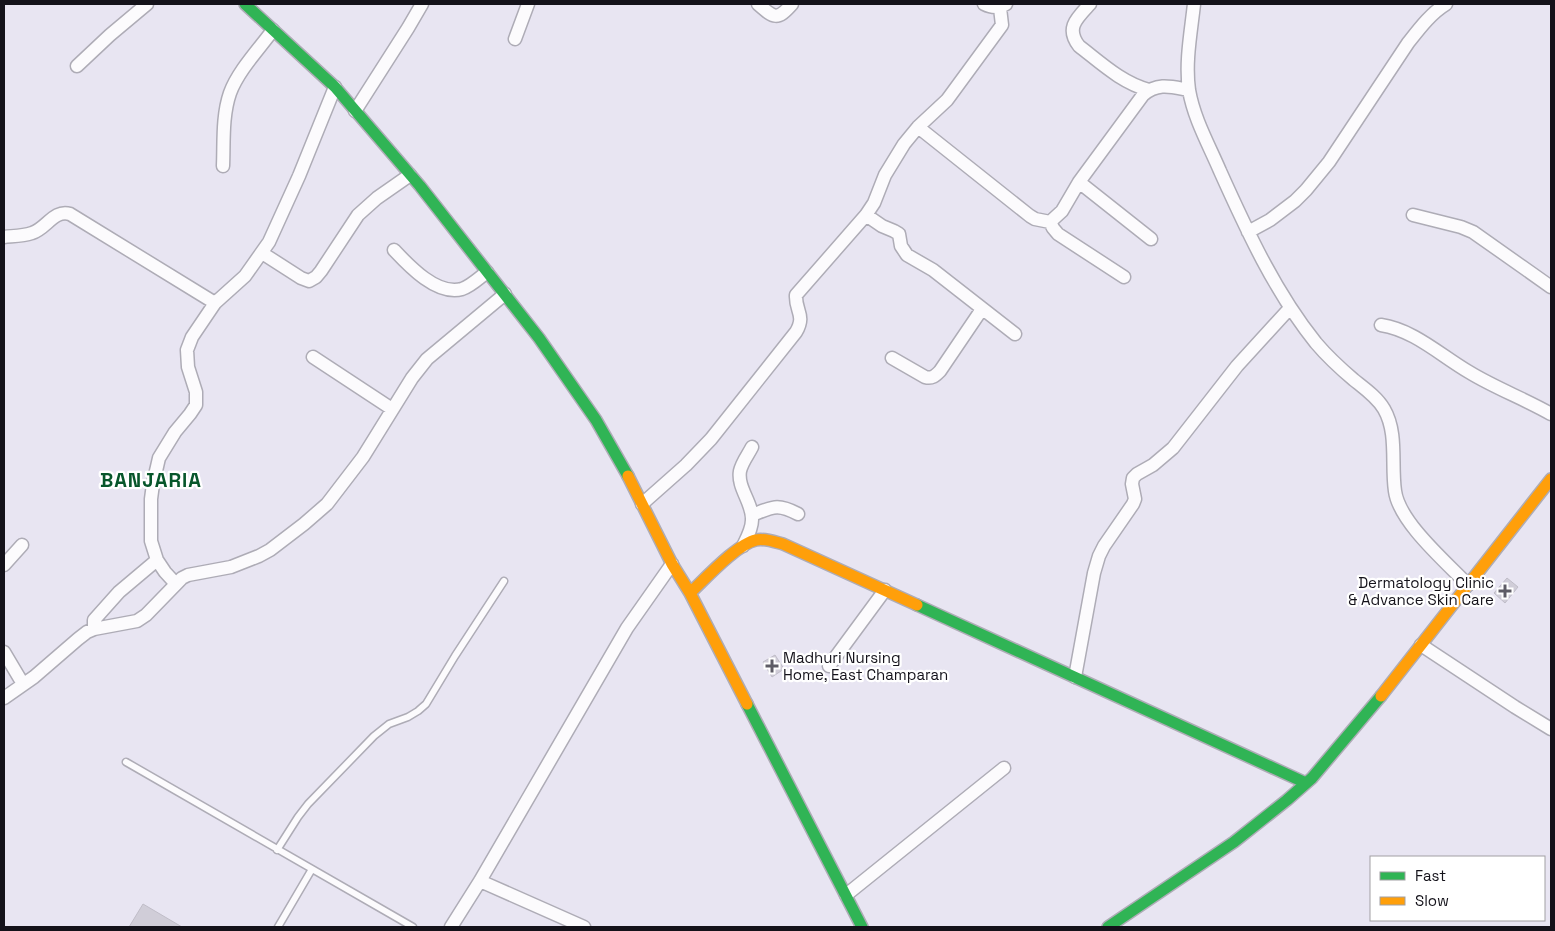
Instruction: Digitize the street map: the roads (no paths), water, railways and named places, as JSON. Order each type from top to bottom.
[{"type":"street","points":[[77,66],[147,4]]},
{"type":"street","points":[[245,4],[335,88],[410,175],[539,338],[596,420],[628,475],[672,564],[690,593],[862,927]]},
{"type":"street","points":[[355,111],[422,4]]},
{"type":"street","points":[[515,39],[528,4]]},
{"type":"street","points":[[758,4],[772,15],[779,16],[784,14],[792,4]]},
{"type":"street","points":[[642,504],[686,465],[711,439],[796,332],[800,325],[801,317],[796,302],[796,295],[866,215],[874,203],[885,175],[897,154],[918,127],[947,100],[1002,25],[1003,6],[984,4]]},
{"type":"street","points":[[1090,4],[1073,25],[1072,33],[1074,40],[1079,46],[1125,80],[1135,86],[1149,90]]},
{"type":"street","points":[[1194,4],[1188,69],[1189,90],[1196,117],[1248,232],[1290,308],[1318,345],[1384,408],[1391,428],[1395,492],[1399,507],[1410,524],[1468,585]]},
{"type":"street","points":[[1248,232],[1278,214],[1306,190],[1329,162],[1408,43],[1433,15],[1446,4]]},
{"type":"street","points":[[223,166],[226,108],[230,92],[239,75],[273,30]]},
{"type":"street","points":[[1050,222],[1062,211],[1079,182],[1149,90],[1165,86],[1189,90]]},
{"type":"street","points":[[176,584],[157,560],[152,541],[151,499],[159,458],[175,432],[196,405],[196,392],[188,367],[187,350],[192,338],[215,303],[245,276],[269,242],[299,176],[335,88]]},
{"type":"street","points":[[918,127],[1030,216],[1050,222]]},
{"type":"street","points":[[262,253],[301,278],[309,281],[321,271],[358,215],[377,198],[410,175]]},
{"type":"street","points":[[1079,182],[1151,239]]},
{"type":"street","points":[[4,237],[33,233],[57,215],[65,212],[215,303]]},
{"type":"street","points":[[1413,214],[1473,232],[1551,287]]},
{"type":"street","points":[[866,215],[882,226],[899,234],[900,246],[907,255],[933,270],[1015,334]]},
{"type":"street","points":[[1050,222],[1058,234],[1124,277]]},
{"type":"street","points":[[394,250],[422,277],[442,288],[460,290],[468,287],[487,272]]},
{"type":"street","points":[[4,698],[34,677],[78,638],[94,629],[136,621],[146,615],[188,574],[231,567],[246,562],[270,550],[304,524],[327,504],[363,457],[412,378],[427,359],[505,294]]},
{"type":"street","points":[[1075,677],[1094,573],[1104,546],[1133,504],[1135,499],[1132,484],[1133,478],[1161,459],[1173,448],[1238,366],[1290,308]]},
{"type":"street","points":[[892,358],[925,377],[930,378],[934,376],[940,371],[982,309]]},
{"type":"street","points":[[1381,325],[1402,330],[1470,373],[1531,402],[1551,414]]},
{"type":"street","points":[[313,357],[392,410]]},
{"type":"street","points":[[743,546],[750,529],[752,515],[750,504],[741,482],[740,472],[743,462],[752,447]]},
{"type":"street","points":[[1108,927],[1234,842],[1306,783],[1332,756],[1365,716],[1551,478]]},
{"type":"street","points":[[752,515],[781,506],[798,514]]},
{"type":"street","points":[[690,593],[743,546],[755,540],[766,539],[783,544],[1306,783]]},
{"type":"street","points":[[4,565],[22,545]]},
{"type":"street","points":[[94,629],[94,620],[119,592],[157,560]]},
{"type":"street","points":[[452,927],[627,628],[672,564]]},
{"type":"street","points":[[829,666],[885,590]]},
{"type":"street","points":[[1420,645],[1551,729]]},
{"type":"street","points":[[4,652],[23,684]]},
{"type":"street","points":[[846,895],[1004,768]]},
{"type":"street","points":[[480,881],[584,927]]},
{"type":"lane","points":[[276,850],[308,804],[374,736],[389,724],[408,717],[426,704],[504,581]]},
{"type":"lane","points":[[126,762],[276,850],[413,927]]},
{"type":"lane","points":[[278,927],[312,869]]},
{"type":"place","name":"Dermatology Clinic & Advance Skin Care","points":[[1505,591]]},
{"type":"place","name":"Madhuri Nursing Home, East Champaran","points":[[772,666]]},
{"type":"district","name":"BANJARIA","points":[[151,480]]}]
